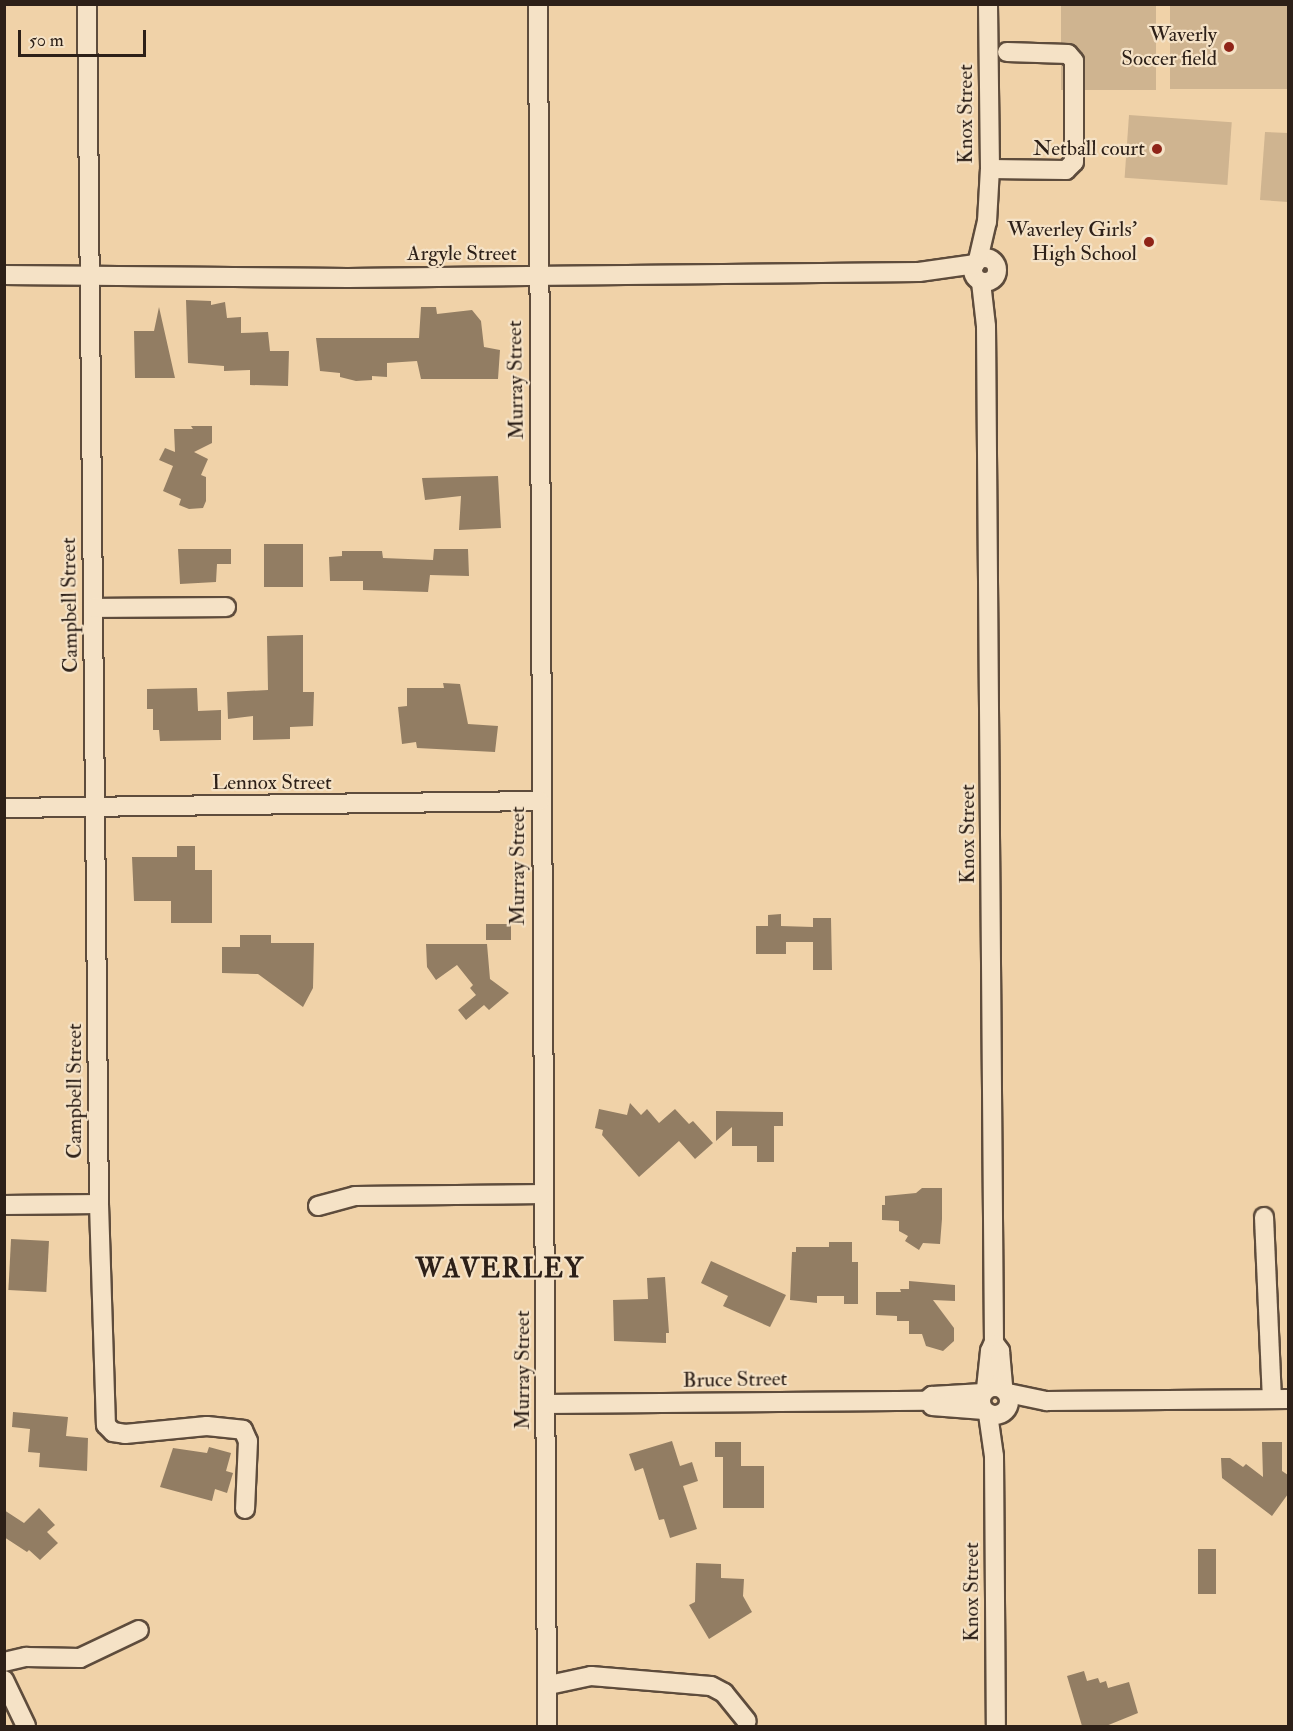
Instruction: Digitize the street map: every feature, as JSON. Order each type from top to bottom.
[{"type":"street","name":"Campbell Street","points":[[87,4],[99,1204],[106,1425],[113,1432],[125,1434],[207,1426],[243,1430],[248,1441],[245,1509]]},
{"type":"street","name":"Murray Street","points":[[538,4],[540,801],[548,1726]]},
{"type":"street","name":"Knox Street","points":[[988,4],[990,169],[982,272],[986,326],[994,1342],[990,1351],[995,1401],[996,1726]]},
{"type":"street","points":[[990,169],[1066,170],[1074,162],[1074,61],[1068,54],[1007,52]]},
{"type":"street","name":"Argyle Street","points":[[4,275],[538,277],[982,272]]},
{"type":"street","points":[[93,608],[226,607]]},
{"type":"street","name":"Lennox Street","points":[[4,808],[540,801]]},
{"type":"street","points":[[318,1206],[355,1196],[544,1194]]},
{"type":"street","points":[[4,1205],[99,1204]]},
{"type":"street","points":[[1264,1216],[1280,1399]]},
{"type":"street","name":"Bruce Street","points":[[545,1404],[926,1401],[932,1396],[995,1401],[1280,1399]]},
{"type":"street","points":[[4,1662],[26,1657],[80,1658],[139,1630]]},
{"type":"street","points":[[549,1685],[591,1676],[711,1686],[724,1693],[747,1720]]},
{"type":"street","points":[[4,1680],[26,1726]]},
{"type":"shaded area","points":[[1061,5],[1156,5],[1156,90],[1061,90]]},
{"type":"shaded area","name":"Waverly Soccer field","points":[[1170,5],[1288,5],[1288,89],[1170,89]]},
{"type":"shaded area","points":[[1129,115],[1232,122],[1227,185],[1125,178]]},
{"type":"shaded area","points":[[1265,132],[1288,133],[1288,202],[1260,200]]},
{"type":"building","points":[[186,300],[211,301],[211,305],[225,302],[227,318],[241,317],[241,333],[268,332],[270,351],[289,351],[288,386],[250,385],[250,370],[224,371],[224,366],[188,363]]},
{"type":"building","points":[[159,307],[175,378],[135,378],[134,331],[154,331]]},
{"type":"building","points":[[421,307],[436,307],[437,314],[472,310],[481,321],[484,347],[500,350],[498,379],[421,379],[417,361],[387,363],[387,377],[372,376],[372,380],[356,381],[340,377],[340,373],[320,371],[316,338],[419,338]]},
{"type":"building","points":[[191,426],[212,426],[212,443],[194,452],[208,459],[201,475],[206,477],[206,501],[203,508],[189,509],[179,505],[181,499],[163,491],[173,466],[159,460],[165,448],[175,452],[174,429],[193,429]]},
{"type":"building","points":[[498,476],[501,528],[459,530],[461,496],[425,500],[422,478]]},
{"type":"building","points":[[264,544],[303,544],[303,587],[264,587]]},
{"type":"building","points":[[178,549],[231,549],[231,564],[217,564],[216,582],[180,584]]},
{"type":"building","points":[[434,549],[468,549],[469,576],[430,575],[428,592],[363,590],[363,581],[330,581],[329,557],[342,556],[342,551],[382,551],[383,558],[433,560]]},
{"type":"building","points":[[303,635],[303,692],[314,692],[313,726],[290,727],[290,739],[253,740],[253,716],[228,719],[227,692],[268,690],[267,636]]},
{"type":"building","points":[[443,683],[460,684],[468,724],[498,726],[495,752],[417,748],[416,742],[402,744],[398,707],[407,706],[407,688],[444,688]]},
{"type":"building","points":[[197,688],[198,711],[221,710],[221,740],[160,741],[159,730],[153,730],[153,709],[147,709],[147,689]]},
{"type":"building","points":[[177,846],[195,846],[195,870],[212,870],[212,923],[171,923],[171,901],[134,901],[132,857],[177,857]]},
{"type":"building","points":[[781,914],[781,926],[813,927],[813,918],[831,918],[832,970],[813,970],[813,942],[786,942],[786,954],[756,954],[756,926],[768,926],[768,915]]},
{"type":"building","points":[[486,924],[511,924],[511,940],[486,940]]},
{"type":"building","points":[[240,935],[271,935],[271,943],[314,943],[313,988],[303,1007],[258,974],[222,973],[222,947],[240,947]]},
{"type":"building","points":[[426,944],[487,944],[490,979],[509,993],[489,1010],[484,1005],[466,1020],[458,1010],[476,995],[470,988],[473,985],[457,965],[436,980],[427,967]]},
{"type":"building","points":[[630,1103],[641,1115],[647,1109],[659,1123],[675,1109],[689,1124],[693,1121],[713,1143],[695,1159],[679,1141],[639,1177],[602,1135],[603,1130],[595,1128],[599,1109],[627,1115]]},
{"type":"building","points":[[716,1111],[783,1112],[783,1126],[774,1126],[774,1162],[757,1162],[757,1146],[732,1146],[732,1127],[716,1141]]},
{"type":"building","points":[[922,1188],[942,1188],[942,1219],[940,1244],[923,1243],[919,1250],[905,1241],[908,1236],[899,1231],[899,1221],[882,1220],[882,1205],[885,1205],[885,1196],[916,1193]]},
{"type":"building","points":[[11,1239],[49,1241],[46,1292],[8,1290]]},
{"type":"building","points":[[829,1242],[852,1242],[852,1262],[858,1262],[858,1304],[844,1304],[844,1296],[817,1296],[817,1303],[790,1300],[792,1252],[796,1252],[796,1247],[829,1247]]},
{"type":"building","points":[[711,1261],[786,1295],[770,1327],[723,1306],[728,1296],[701,1283]]},
{"type":"building","points":[[665,1277],[669,1333],[666,1333],[666,1343],[614,1341],[613,1300],[648,1299],[647,1278]]},
{"type":"building","points":[[909,1281],[955,1285],[955,1301],[933,1300],[954,1328],[954,1341],[943,1351],[926,1346],[922,1334],[909,1334],[909,1321],[897,1321],[897,1316],[876,1315],[876,1292],[901,1292],[900,1289],[909,1289]]},
{"type":"building","points":[[13,1412],[68,1417],[66,1436],[88,1438],[87,1471],[39,1467],[40,1453],[28,1452],[30,1429],[12,1427]]},
{"type":"building","points":[[672,1441],[680,1466],[692,1462],[698,1481],[683,1486],[697,1529],[670,1538],[664,1519],[659,1520],[643,1468],[635,1471],[629,1454]]},
{"type":"building","points":[[715,1442],[741,1442],[741,1466],[764,1466],[764,1508],[723,1508],[723,1457],[715,1457]]},
{"type":"building","points":[[1262,1442],[1282,1442],[1282,1471],[1288,1475],[1288,1494],[1272,1516],[1222,1478],[1221,1458],[1230,1458],[1243,1467],[1246,1464],[1263,1477]]},
{"type":"building","points":[[209,1447],[231,1453],[226,1471],[233,1473],[227,1493],[215,1489],[212,1501],[160,1487],[173,1448],[207,1453]]},
{"type":"building","points":[[39,1508],[55,1525],[47,1532],[58,1543],[40,1560],[29,1550],[27,1552],[4,1537],[4,1510],[24,1523]]},
{"type":"building","points":[[1198,1549],[1216,1549],[1216,1594],[1198,1594]]},
{"type":"building","points":[[696,1563],[721,1564],[721,1578],[744,1579],[743,1596],[752,1612],[709,1639],[689,1605],[695,1602]]},
{"type":"building","points":[[1084,1671],[1087,1681],[1098,1678],[1100,1683],[1106,1681],[1108,1688],[1129,1682],[1138,1713],[1106,1726],[1082,1726],[1067,1676]]},
{"type":"place","name":"Waverly Soccer field","points":[[1229,47]]},
{"type":"place","name":"Netball court","points":[[1157,149]]},
{"type":"place","name":"Waverley Girls' High School","points":[[1149,242]]},
{"type":"district","name":"WAVERLEY","points":[[500,1269]]}]
